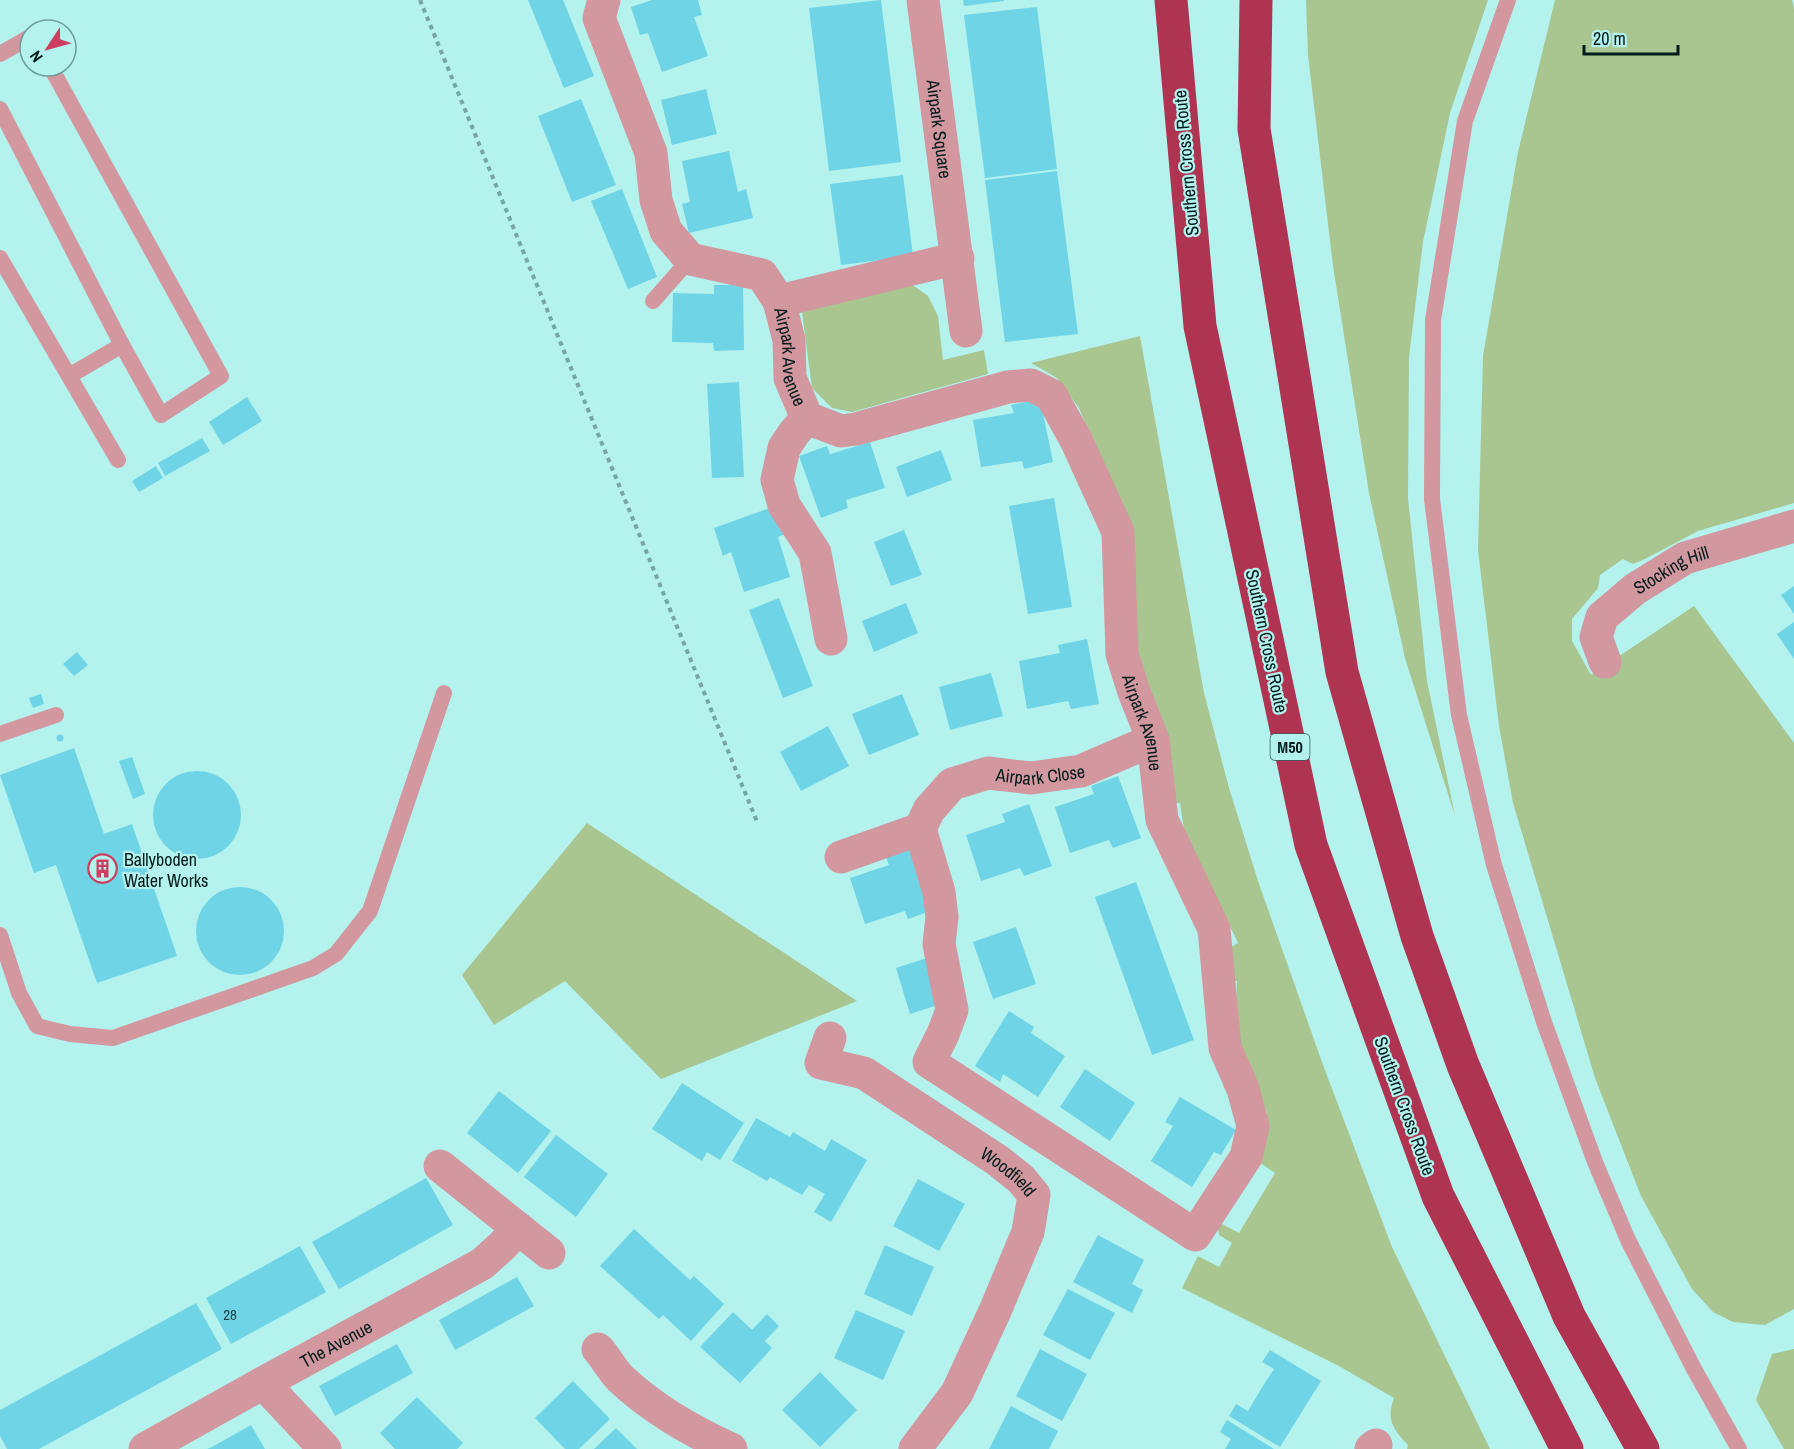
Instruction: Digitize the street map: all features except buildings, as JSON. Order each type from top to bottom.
[{"type":"highway","name":"Southern Cross Route","points":[[1171,0],[1200,326],[1311,846],[1437,1196],[1566,1449]]},
{"type":"highway","points":[[1256,0],[1254,129],[1342,672],[1417,936],[1463,1065],[1569,1316],[1643,1449]]},
{"type":"street","points":[[604,0],[599,18],[651,153],[656,200],[666,231],[690,259]]},
{"type":"street","name":"Airpark Square","points":[[923,0],[966,331]]},
{"type":"street","points":[[779,301],[958,258]]},
{"type":"street","name":"Airpark Avenue","points":[[690,259],[762,275],[779,301],[789,340],[790,378],[807,418],[841,431],[856,429],[1008,387],[1031,385],[1051,395],[1076,440],[1118,532],[1122,654],[1154,740],[1162,820],[1214,929],[1225,1048],[1243,1089],[1253,1126],[1246,1157],[1195,1235],[929,1062],[944,1034],[952,1010],[939,944],[942,917],[939,892],[920,829]]},
{"type":"street","points":[[807,418],[784,448],[777,480],[784,505],[815,553],[831,639]]},
{"type":"street","name":"Stocking Hill","points":[[1605,662],[1596,637],[1602,617],[1621,584],[1685,558],[1794,526]]},
{"type":"street","name":"Airpark Close","points":[[920,829],[929,810],[952,784],[988,772],[1031,778],[1081,771],[1154,740]]},
{"type":"street","points":[[841,857],[920,829]]},
{"type":"street","name":"Woodfield","points":[[830,1038],[821,1063],[864,1073],[997,1160],[1021,1179],[1034,1195],[1028,1232],[957,1394],[915,1449]]},
{"type":"street","points":[[440,1166],[549,1253]]},
{"type":"street","name":"The Avenue","points":[[145,1449],[482,1263],[518,1228]]},
{"type":"street","points":[[598,1349],[622,1379],[663,1413],[731,1449]]},
{"type":"street","points":[[263,1383],[325,1449]]},
{"type":"lane","points":[[1508,0],[1465,121],[1433,320],[1432,499],[1459,715],[1494,865],[1544,1022],[1595,1162],[1633,1250],[1739,1449]]},
{"type":"lane","points":[[0,54],[18,44]]},
{"type":"lane","points":[[0,109],[122,345],[161,415],[221,376],[57,78]]},
{"type":"lane","points":[[0,258],[117,460]]},
{"type":"lane","points":[[653,301],[690,259]]},
{"type":"lane","points":[[69,376],[122,345]]},
{"type":"lane","points":[[0,935],[19,993],[37,1026],[70,1034],[113,1038],[313,968],[336,954],[370,911],[444,693]]},
{"type":"lane","points":[[0,734],[56,715]]},
{"type":"path","points":[[420,0],[758,824]]},
{"type":"green space","points":[[1306,0],[1488,0],[1450,113],[1423,242],[1409,357],[1408,498],[1427,681],[1455,816],[1405,658],[1369,493],[1333,266],[1308,55]]},
{"type":"green space","points":[[1555,0],[1792,0],[1794,9],[1794,503],[1698,531],[1633,564],[1623,559],[1600,575],[1598,588],[1572,619],[1572,641],[1591,675],[1694,606],[1794,743],[1794,1309],[1765,1325],[1733,1322],[1713,1312],[1692,1289],[1641,1196],[1595,1078],[1513,803],[1499,726],[1478,550],[1483,356],[1518,152]]},
{"type":"green space","points":[[911,284],[928,296],[938,316],[943,360],[984,350],[988,374],[852,412],[832,408],[812,388],[802,312]]},
{"type":"green space","points":[[1140,336],[1204,693],[1229,788],[1258,881],[1323,1065],[1392,1247],[1490,1449],[1407,1449],[1408,1445],[1392,1424],[1391,1412],[1394,1398],[1339,1366],[1182,1288],[1198,1256],[1219,1267],[1232,1243],[1219,1235],[1216,1221],[1239,1233],[1275,1173],[1256,1160],[1267,1113],[1256,1085],[1235,1061],[1237,981],[1227,980],[1228,949],[1238,943],[1184,830],[1180,803],[1171,803],[1133,676],[1133,541],[1079,408],[1057,378],[1031,363]]},
{"type":"green space","points":[[587,823],[857,1001],[661,1079],[565,981],[494,1025],[462,975]]},
{"type":"green space","points":[[1794,1349],[1794,1449],[1784,1449],[1756,1400],[1772,1354]]},
{"type":"place","name":"Ballyboden Water Works","points":[[103,869]]}]
